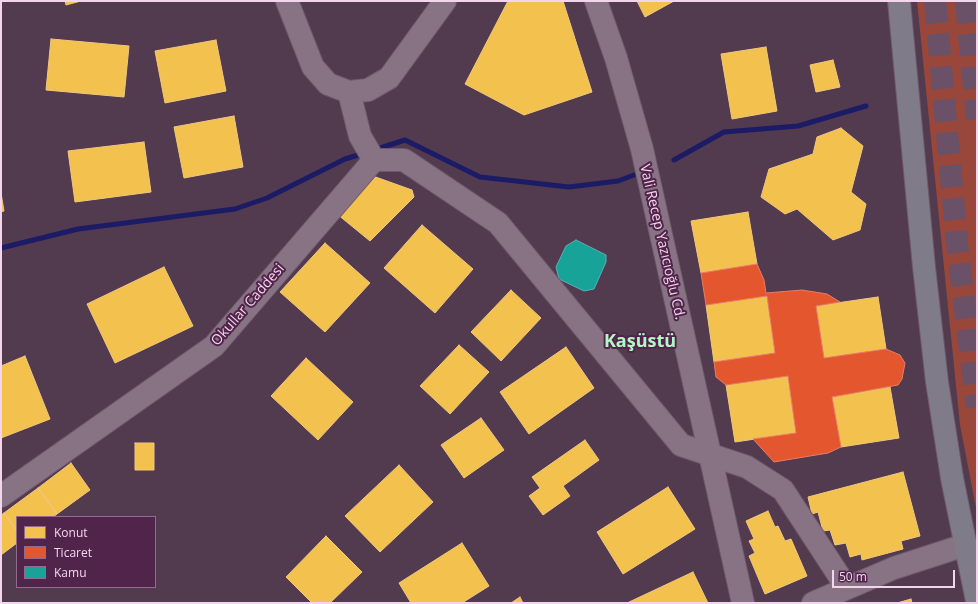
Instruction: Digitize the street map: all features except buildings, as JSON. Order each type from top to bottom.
[{"type":"highway","points":[[899,1],[924,267],[937,382],[952,478],[977,601]]},
{"type":"street","points":[[287,1],[313,67],[328,84],[349,92],[368,90],[390,78],[445,1]]},
{"type":"street","name":"Vali Recep Yazıcıoğlu Cd.","points":[[596,1],[616,58],[642,149],[743,603]]},
{"type":"street","points":[[349,92],[360,136],[374,160],[404,160],[498,223],[681,445],[747,467],[783,490],[847,588]]},
{"type":"street","name":"Okullar Caddesi","points":[[1,496],[214,346],[374,160]]},
{"type":"street","points":[[813,603],[894,568],[965,545]]},
{"type":"shaded area","points":[[917,1],[977,1],[977,513],[960,425]]},
{"type":"waterway","points":[[674,160],[724,132],[798,126],[866,106]]},
{"type":"waterway","points":[[374,150],[405,140],[480,177],[569,187],[618,181],[634,175]]},
{"type":"waterway","points":[[1,248],[78,229],[235,209],[267,198],[345,159],[365,153]]},
{"type":"tunnel","points":[[935,1],[957,243],[977,407]]},
{"type":"tunnel","points":[[966,1],[977,119]]},
{"type":"district","name":"Kaşüstü","points":[[640,342]]}]
